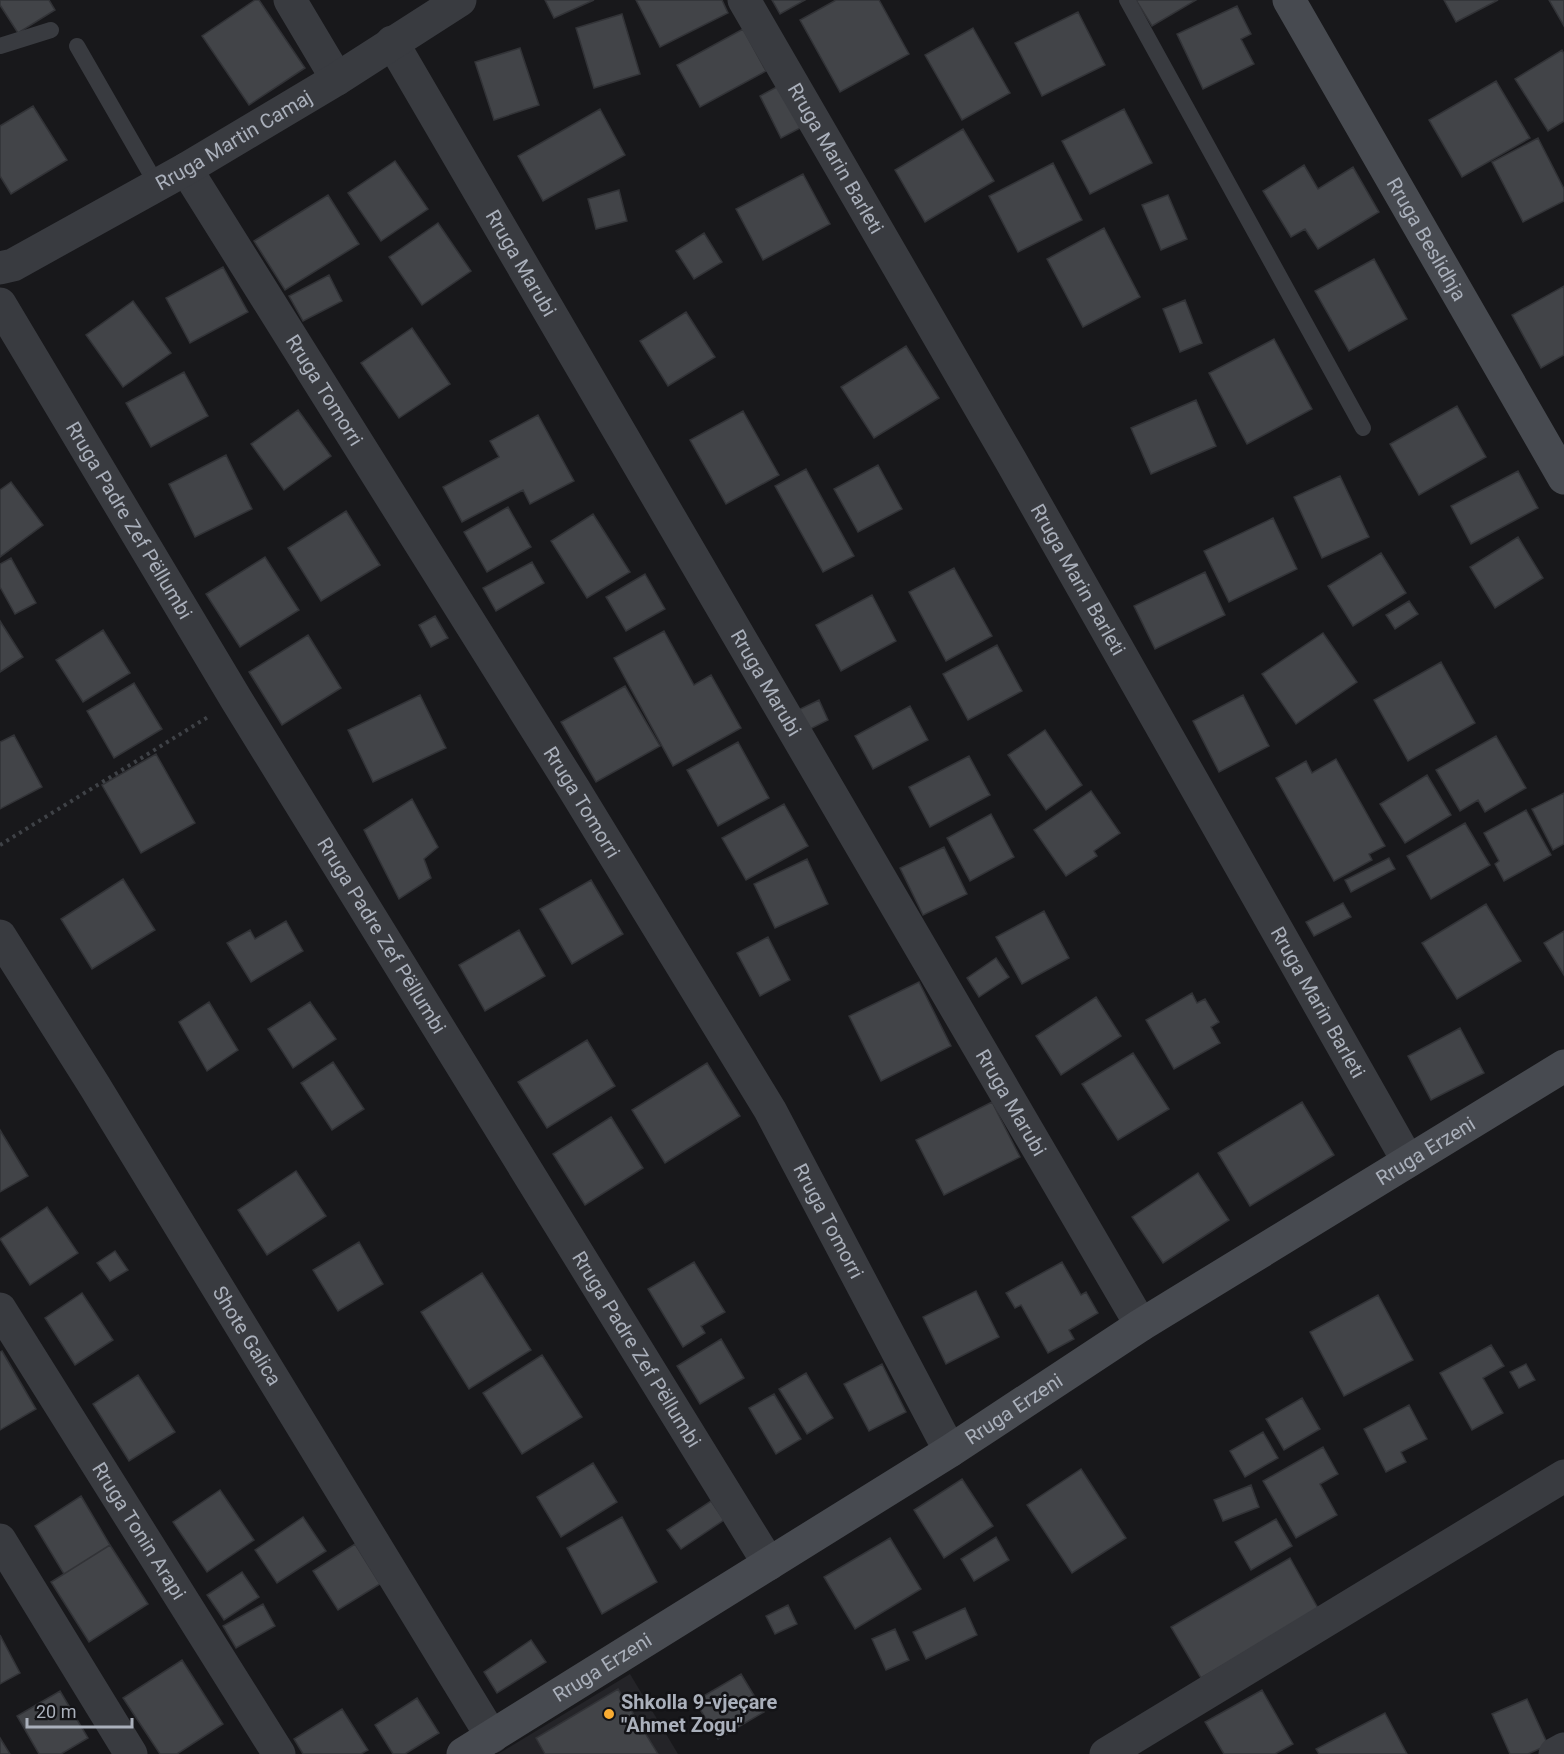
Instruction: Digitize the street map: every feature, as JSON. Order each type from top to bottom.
[{"type":"street","points":[[290,0],[338,79]]},
{"type":"street","name":"Rruga Martin Camaj","points":[[0,268],[13,265],[186,169],[338,79],[460,0]]},
{"type":"street","name":"Rruga Marin Barleti","points":[[744,0],[1005,451],[1408,1161]]},
{"type":"street","name":"Rruga Beslidhja","points":[[1288,0],[1564,478]]},
{"type":"street","name":"Rruga Marubi","points":[[392,42],[1141,1325]]},
{"type":"street","name":"Rruga Tomorri","points":[[186,169],[574,789],[770,1110],[950,1451]]},
{"type":"street","name":"Rruga Padre Zef Pëllumbi","points":[[0,304],[236,699],[769,1564]]},
{"type":"street","name":"Shote Galica","points":[[0,936],[94,1085],[492,1737]]},
{"type":"street","name":"Rruga Erzeni","points":[[463,1754],[950,1451],[1141,1325],[1564,1066]]},
{"type":"street","name":"Rruga Tonin Arapi","points":[[0,1309],[279,1754]]},
{"type":"street","points":[[1106,1754],[1564,1476]]},
{"type":"street","points":[[0,1540],[131,1754]]},
{"type":"street","points":[[1555,1754],[1564,1749]]},
{"type":"lane","points":[[1127,0],[1363,428]]},
{"type":"lane","points":[[0,46],[51,30]]},
{"type":"lane","points":[[77,46],[157,185]]},
{"type":"path","points":[[0,845],[236,699]]},
{"type":"shaded area","name":"Shkolla 9-vjeçare \"Ahmet Zogu\"","points":[[630,1674],[678,1754],[498,1754]]},
{"type":"building","points":[[0,0],[49,0],[55,10],[18,33],[0,5]]},
{"type":"building","points":[[255,0],[259,0],[305,68],[249,105],[202,36]]},
{"type":"building","points":[[545,0],[594,0],[554,18]]},
{"type":"building","points":[[636,0],[722,0],[728,13],[660,47]]},
{"type":"building","points":[[772,0],[805,0],[780,14]]},
{"type":"building","points":[[836,0],[879,0],[909,54],[840,92],[800,20]]},
{"type":"building","points":[[1136,0],[1196,0],[1152,26]]},
{"type":"building","points":[[1444,0],[1498,0],[1456,22]]},
{"type":"building","points":[[1549,0],[1564,0],[1564,26]]},
{"type":"building","points":[[1237,6],[1251,34],[1241,39],[1254,64],[1203,89],[1177,34]]},
{"type":"building","points":[[1078,12],[1105,65],[1042,96],[1015,43]]},
{"type":"building","points":[[622,14],[640,74],[594,88],[576,28]]},
{"type":"building","points":[[973,28],[1010,93],[962,120],[925,55]]},
{"type":"building","points":[[743,29],[766,71],[700,107],[677,65]]},
{"type":"building","points":[[520,48],[539,105],[494,120],[475,62]]},
{"type":"building","points":[[1562,50],[1564,54],[1564,121],[1548,131],[1515,79]]},
{"type":"building","points":[[1496,81],[1530,138],[1462,177],[1429,120]]},
{"type":"building","points":[[784,83],[806,125],[781,138],[760,96]]},
{"type":"building","points":[[33,106],[67,160],[11,194],[0,176],[0,126]]},
{"type":"building","points":[[600,109],[625,155],[543,201],[518,156]]},
{"type":"building","points":[[1124,109],[1152,163],[1090,194],[1062,141]]},
{"type":"building","points":[[963,129],[994,181],[925,222],[895,170]]},
{"type":"building","points":[[1538,138],[1564,189],[1564,201],[1523,222],[1492,162]]},
{"type":"building","points":[[395,161],[428,209],[381,241],[348,193]]},
{"type":"building","points":[[1053,163],[1082,220],[1018,252],[989,196]]},
{"type":"building","points":[[1304,165],[1318,189],[1353,167],[1379,212],[1318,249],[1305,229],[1291,237],[1263,191]]},
{"type":"building","points":[[803,174],[830,224],[763,260],[736,209]]},
{"type":"building","points":[[619,190],[627,221],[596,229],[588,199]]},
{"type":"building","points":[[328,195],[359,244],[285,290],[254,241]]},
{"type":"building","points":[[1168,195],[1187,239],[1161,250],[1142,205]]},
{"type":"building","points":[[438,223],[471,271],[422,305],[389,257]]},
{"type":"building","points":[[1104,228],[1140,297],[1083,327],[1047,259]]},
{"type":"building","points":[[704,233],[722,262],[694,279],[676,251]]},
{"type":"building","points":[[1374,259],[1407,319],[1349,351],[1315,291]]},
{"type":"building","points":[[223,267],[248,312],[190,343],[166,298]]},
{"type":"building","points":[[329,275],[342,301],[303,321],[289,296]]},
{"type":"building","points":[[1564,286],[1564,355],[1541,368],[1512,315]]},
{"type":"building","points":[[1185,300],[1202,343],[1180,352],[1163,309]]},
{"type":"building","points":[[133,301],[171,353],[123,387],[86,335]]},
{"type":"building","points":[[686,312],[715,357],[668,386],[640,341]]},
{"type":"building","points":[[412,328],[450,384],[399,418],[361,363]]},
{"type":"building","points":[[1274,339],[1312,409],[1247,444],[1209,373]]},
{"type":"building","points":[[906,346],[939,398],[874,438],[841,387]]},
{"type":"building","points":[[184,372],[208,416],[151,447],[126,403]]},
{"type":"building","points":[[1196,400],[1216,446],[1151,474],[1131,428]]},
{"type":"building","points":[[1457,406],[1486,457],[1419,495],[1390,444]]},
{"type":"building","points":[[298,410],[331,456],[284,490],[251,444]]},
{"type":"building","points":[[743,411],[779,475],[726,504],[690,440]]},
{"type":"building","points":[[538,415],[574,481],[530,504],[523,490],[462,522],[443,487],[499,457],[490,441]]},
{"type":"building","points":[[226,455],[252,509],[195,537],[169,484]]},
{"type":"building","points":[[878,465],[902,509],[858,532],[834,489]]},
{"type":"building","points":[[806,469],[854,556],[823,572],[775,486]]},
{"type":"building","points":[[1518,471],[1538,508],[1471,544],[1451,506]]},
{"type":"building","points":[[1340,476],[1369,537],[1322,558],[1294,497]]},
{"type":"building","points":[[11,482],[43,525],[0,557],[0,490]]},
{"type":"building","points":[[508,507],[531,547],[487,572],[464,532]]},
{"type":"building","points":[[346,511],[380,565],[321,601],[288,548]]},
{"type":"building","points":[[593,514],[630,572],[587,598],[551,541]]},
{"type":"building","points":[[1273,518],[1297,569],[1229,602],[1204,551]]},
{"type":"building","points":[[1518,537],[1543,578],[1495,608],[1470,567]]},
{"type":"building","points":[[1381,553],[1406,593],[1353,626],[1328,586]]},
{"type":"building","points":[[265,557],[299,610],[240,647],[206,594]]},
{"type":"building","points":[[11,558],[36,603],[15,614],[0,587],[0,564]]},
{"type":"building","points":[[532,562],[544,583],[496,611],[483,588]]},
{"type":"building","points":[[954,568],[992,636],[946,661],[909,592]]},
{"type":"building","points":[[1205,572],[1225,615],[1155,649],[1134,606]]},
{"type":"building","points":[[645,574],[665,609],[626,631],[606,597]]},
{"type":"building","points":[[872,595],[896,641],[841,671],[816,625]]},
{"type":"building","points":[[1409,601],[1418,614],[1395,629],[1386,615]]},
{"type":"building","points":[[435,616],[448,638],[431,647],[419,625]]},
{"type":"building","points":[[0,621],[23,657],[0,672]]},
{"type":"building","points":[[103,630],[130,673],[83,702],[56,660]]},
{"type":"building","points":[[664,631],[694,685],[711,675],[741,728],[673,766],[614,658]]},
{"type":"building","points":[[1323,633],[1357,682],[1296,724],[1262,674]]},
{"type":"building","points":[[308,635],[341,688],[282,725],[249,672]]},
{"type":"building","points":[[997,645],[1022,691],[968,720],[943,674]]},
{"type":"building","points":[[1441,662],[1475,723],[1408,761],[1374,700]]},
{"type":"building","points":[[134,683],[162,729],[114,758],[87,711]]},
{"type":"building","points":[[625,686],[660,746],[596,782],[561,722]]},
{"type":"building","points":[[420,695],[446,748],[373,782],[348,730]]},
{"type":"building","points":[[1243,695],[1269,746],[1219,772],[1193,721]]},
{"type":"building","points":[[819,700],[828,720],[806,731],[796,711]]},
{"type":"building","points":[[910,706],[928,740],[873,769],[855,736]]},
{"type":"building","points":[[1045,730],[1082,785],[1046,810],[1008,755]]},
{"type":"building","points":[[14,735],[42,787],[0,809],[0,742]]},
{"type":"building","points":[[1496,736],[1526,788],[1485,812],[1478,800],[1460,811],[1436,770]]},
{"type":"building","points":[[738,742],[769,798],[718,826],[687,770]]},
{"type":"building","points":[[156,754],[195,823],[141,853],[102,785]]},
{"type":"building","points":[[969,756],[990,795],[930,827],[909,787]]},
{"type":"building","points":[[1336,759],[1385,846],[1369,854],[1372,860],[1334,881],[1276,778],[1306,761],[1312,773]]},
{"type":"building","points":[[1427,775],[1451,815],[1405,843],[1380,804]]},
{"type":"building","points":[[1091,791],[1120,833],[1094,851],[1097,856],[1066,876],[1034,830]]},
{"type":"building","points":[[1564,793],[1564,844],[1553,850],[1532,809]]},
{"type":"building","points":[[412,799],[438,847],[424,859],[431,878],[399,899],[364,830]]},
{"type":"building","points":[[784,804],[808,846],[746,880],[722,838]]},
{"type":"building","points":[[1526,810],[1551,855],[1504,881],[1495,864],[1499,861],[1484,833]]},
{"type":"building","points":[[991,814],[1014,857],[970,881],[947,838]]},
{"type":"building","points":[[1465,823],[1490,865],[1431,899],[1407,856]]},
{"type":"building","points":[[944,847],[967,894],[923,915],[900,868]]},
{"type":"building","points":[[1389,858],[1395,869],[1351,892],[1345,880]]},
{"type":"building","points":[[807,859],[828,904],[775,928],[754,884]]},
{"type":"building","points":[[123,879],[155,930],[92,969],[61,919]]},
{"type":"building","points":[[591,880],[623,934],[572,964],[540,909]]},
{"type":"building","points":[[1343,903],[1351,917],[1314,936],[1306,922]]},
{"type":"building","points":[[1486,904],[1521,961],[1457,999],[1422,943]]},
{"type":"building","points":[[1044,911],[1069,958],[1022,984],[996,937]]},
{"type":"building","points":[[286,921],[303,951],[251,982],[227,943],[250,930],[255,939]]},
{"type":"building","points":[[519,930],[545,976],[485,1011],[459,965]]},
{"type":"building","points":[[1564,931],[1564,975],[1544,943]]},
{"type":"building","points":[[768,937],[790,980],[760,996],[737,953]]},
{"type":"building","points":[[996,958],[1009,977],[979,997],[967,978]]},
{"type":"building","points":[[919,982],[951,1046],[881,1081],[849,1016]]},
{"type":"building","points":[[1192,993],[1197,1003],[1205,999],[1219,1022],[1211,1027],[1220,1043],[1174,1069],[1146,1020]]},
{"type":"building","points":[[1096,997],[1121,1036],[1061,1075],[1036,1036]]},
{"type":"building","points":[[209,1002],[238,1050],[207,1071],[179,1022]]},
{"type":"building","points":[[310,1002],[336,1039],[293,1068],[268,1029]]},
{"type":"building","points":[[1460,1028],[1484,1073],[1431,1100],[1408,1056]]},
{"type":"building","points":[[587,1040],[615,1086],[547,1128],[518,1082]]},
{"type":"building","points":[[1133,1053],[1169,1109],[1118,1140],[1082,1084]]},
{"type":"building","points":[[333,1062],[364,1109],[332,1130],[301,1083]]},
{"type":"building","points":[[707,1063],[740,1116],[665,1163],[632,1110]]},
{"type":"building","points":[[992,1102],[1020,1157],[944,1195],[916,1140]]},
{"type":"building","points":[[1302,1102],[1334,1155],[1250,1206],[1218,1153]]},
{"type":"building","points":[[611,1117],[643,1168],[585,1205],[553,1154]]},
{"type":"building","points":[[0,1130],[28,1176],[0,1192]]},
{"type":"building","points":[[296,1171],[326,1216],[267,1255],[238,1210]]},
{"type":"building","points":[[1198,1173],[1229,1220],[1163,1263],[1132,1217]]},
{"type":"building","points":[[47,1207],[78,1253],[30,1285],[0,1239]]},
{"type":"building","points":[[359,1242],[383,1284],[338,1311],[313,1270]]},
{"type":"building","points":[[115,1251],[128,1270],[110,1281],[97,1263]]},
{"type":"building","points":[[694,1262],[725,1312],[701,1326],[705,1333],[683,1347],[648,1289]]},
{"type":"building","points":[[1062,1262],[1081,1295],[1086,1292],[1098,1313],[1069,1330],[1074,1339],[1048,1353],[1021,1305],[1015,1308],[1006,1293]]},
{"type":"building","points":[[482,1273],[531,1350],[469,1389],[421,1312]]},
{"type":"building","points":[[976,1291],[999,1337],[946,1364],[923,1317]]},
{"type":"building","points":[[82,1293],[113,1340],[75,1365],[45,1318]]},
{"type":"building","points":[[1378,1295],[1413,1360],[1344,1396],[1310,1332]]},
{"type":"building","points":[[721,1339],[744,1378],[700,1404],[677,1366]]},
{"type":"building","points":[[1491,1345],[1504,1366],[1483,1378],[1503,1413],[1472,1430],[1440,1373]]},
{"type":"building","points":[[2,1351],[36,1409],[0,1430],[0,1352]]},
{"type":"building","points":[[542,1355],[582,1417],[522,1454],[483,1393]]},
{"type":"building","points":[[882,1364],[906,1412],[869,1431],[844,1384]]},
{"type":"building","points":[[1526,1364],[1535,1380],[1519,1388],[1510,1372]]},
{"type":"building","points":[[806,1373],[833,1418],[807,1434],[779,1389]]},
{"type":"building","points":[[138,1375],[175,1432],[129,1461],[93,1404]]},
{"type":"building","points":[[774,1394],[801,1439],[776,1454],[749,1408]]},
{"type":"building","points":[[1302,1398],[1320,1429],[1284,1450],[1266,1419]]},
{"type":"building","points":[[1409,1405],[1427,1439],[1401,1452],[1406,1462],[1386,1472],[1364,1429]]},
{"type":"building","points":[[1263,1432],[1278,1458],[1245,1477],[1230,1451]]},
{"type":"building","points":[[1323,1447],[1338,1474],[1320,1484],[1337,1515],[1296,1538],[1263,1481]]},
{"type":"building","points":[[593,1463],[617,1502],[561,1537],[537,1497]]},
{"type":"building","points":[[1081,1469],[1126,1538],[1072,1573],[1027,1505]]},
{"type":"building","points":[[962,1479],[993,1526],[944,1558],[914,1510]]},
{"type":"building","points":[[1251,1485],[1259,1507],[1223,1521],[1214,1500]]},
{"type":"building","points":[[220,1490],[254,1540],[207,1572],[173,1522]]},
{"type":"building","points":[[81,1496],[110,1545],[64,1574],[35,1526]]},
{"type":"building","points":[[711,1501],[724,1520],[681,1549],[667,1530]]},
{"type":"building","points":[[303,1517],[326,1551],[277,1583],[255,1550]]},
{"type":"building","points":[[622,1517],[657,1582],[602,1614],[567,1548]]},
{"type":"building","points":[[1276,1519],[1292,1546],[1251,1570],[1235,1542]]},
{"type":"building","points":[[996,1537],[1009,1560],[974,1581],[961,1559]]},
{"type":"building","points":[[890,1538],[921,1589],[855,1629],[824,1577]]},
{"type":"building","points":[[355,1544],[380,1584],[338,1610],[313,1571]]},
{"type":"building","points":[[110,1545],[148,1604],[89,1642],[51,1582]]},
{"type":"building","points":[[1290,1558],[1319,1610],[1201,1678],[1171,1627]]},
{"type":"building","points":[[242,1572],[259,1597],[224,1620],[207,1595]]},
{"type":"building","points":[[263,1604],[275,1626],[236,1648],[223,1626]]},
{"type":"building","points":[[788,1605],[797,1624],[775,1634],[766,1616]]},
{"type":"building","points":[[965,1608],[977,1635],[926,1659],[913,1632]]},
{"type":"building","points":[[895,1629],[909,1660],[886,1670],[872,1639]]},
{"type":"building","points":[[0,1635],[20,1673],[0,1684]]},
{"type":"building","points":[[531,1640],[546,1662],[497,1693],[484,1672]]},
{"type":"building","points":[[182,1660],[223,1724],[177,1754],[160,1754],[123,1698]]},
{"type":"building","points":[[741,1674],[764,1712],[718,1739],[695,1701]]},
{"type":"building","name":"Shkolla 9-vjeçare \"Ahmet Zogu\"","points":[[618,1689],[658,1754],[545,1754],[536,1738]]},
{"type":"building","points":[[1262,1690],[1293,1744],[1275,1754],[1224,1754],[1205,1722]]},
{"type":"building","points":[[60,1691],[88,1738],[61,1754],[39,1754],[17,1716]]},
{"type":"building","points":[[417,1698],[439,1733],[405,1754],[393,1754],[375,1725]]},
{"type":"building","points":[[1527,1699],[1548,1745],[1528,1754],[1510,1754],[1492,1714]]},
{"type":"building","points":[[342,1709],[368,1750],[361,1754],[303,1754],[294,1739]]},
{"type":"building","points":[[1385,1713],[1407,1754],[1319,1754],[1316,1749]]},
{"type":"building","points":[[0,1738],[10,1754],[0,1754]]},
{"type":"place","name":"Shkolla 9-vjeçare \"Ahmet Zogu\"","points":[[609,1714]]}]
